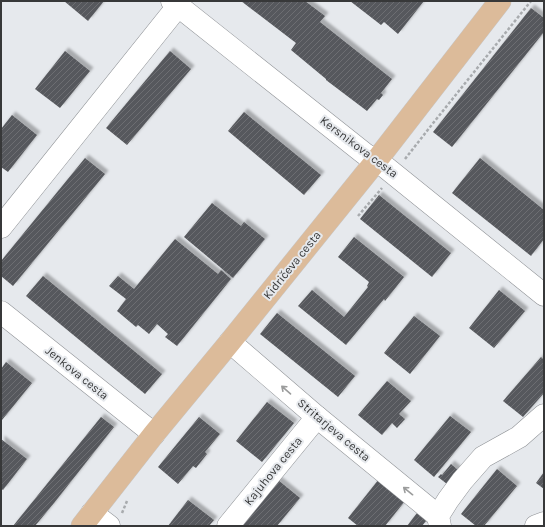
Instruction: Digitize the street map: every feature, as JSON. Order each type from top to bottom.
[{"type":"main road","name":"Kidričeva cesta","points":[[95,522],[154,434],[376,161],[500,1]]},
{"type":"street","name":"Kersnikova cesta","points":[[175,3],[365,154],[384,166],[544,295]]},
{"type":"street","points":[[1,228],[175,3]]},
{"type":"street","name":"Jenkova cesta","points":[[1,312],[154,434]]},
{"type":"street","name":"Stritarjeva cesta","points":[[230,342],[439,521]]},
{"type":"street","points":[[439,521],[462,481],[483,457],[519,437],[544,415]]},
{"type":"street","name":"Kajuhova cesta","points":[[228,526],[317,417]]},
{"type":"street","points":[[536,526],[544,523]]},
{"type":"building","points":[[64,1],[104,1],[88,21]]},
{"type":"building","points":[[241,1],[305,1],[325,16],[320,22],[392,79],[381,93],[383,95],[379,100],[377,99],[367,111],[326,80],[291,50],[296,43]]},
{"type":"building","points":[[350,1],[424,1],[398,34],[384,22],[381,25]]},
{"type":"building","points":[[531,8],[544,18],[544,32],[452,147],[433,132]]},
{"type":"building","points":[[65,51],[90,71],[60,108],[35,89]]},
{"type":"building","points":[[170,51],[191,69],[127,145],[106,128]]},
{"type":"building","points":[[244,112],[321,175],[304,195],[228,131]]},
{"type":"building","points":[[12,115],[37,135],[8,172],[1,167],[1,129]]},
{"type":"building","points":[[85,158],[105,174],[13,286],[1,276],[1,261]]},
{"type":"building","points":[[480,158],[544,210],[544,239],[531,256],[452,193]]},
{"type":"building","points":[[379,195],[451,253],[432,277],[360,219]]},
{"type":"building","points":[[212,203],[241,226],[244,222],[265,239],[233,278],[184,237]]},
{"type":"building","points":[[354,237],[404,277],[346,345],[298,306],[312,290],[344,317],[368,287],[369,282],[338,257]]},
{"type":"building","points":[[175,239],[218,274],[221,270],[231,279],[177,346],[165,337],[168,334],[157,324],[149,334],[138,325],[136,327],[117,311],[126,299],[109,286],[118,276],[134,289]]},
{"type":"building","points":[[43,276],[162,374],[145,394],[26,296]]},
{"type":"building","points":[[499,290],[525,311],[494,348],[469,328]]},
{"type":"building","points":[[277,313],[355,376],[338,397],[260,334]]},
{"type":"building","points":[[414,316],[440,336],[410,374],[384,353]]},
{"type":"building","points":[[541,357],[544,360],[544,393],[523,417],[503,401]]},
{"type":"building","points":[[6,362],[32,383],[2,420],[1,369]]},
{"type":"building","points":[[387,381],[411,401],[399,414],[405,419],[397,428],[392,423],[382,435],[358,415]]},
{"type":"building","points":[[267,402],[294,423],[262,462],[236,441]]},
{"type":"building","points":[[450,416],[471,432],[434,477],[414,460]]},
{"type":"building","points":[[101,417],[114,427],[54,503],[35,526],[13,526]]},
{"type":"building","points":[[199,417],[220,434],[205,452],[207,454],[196,468],[193,466],[178,484],[158,467]]},
{"type":"building","points":[[1,439],[27,459],[3,490],[1,489]]},
{"type":"building","points":[[451,464],[458,470],[447,484],[438,477],[441,474],[442,475]]},
{"type":"building","points":[[497,469],[517,486],[484,526],[476,526],[461,514]]},
{"type":"building","points":[[544,472],[544,489],[536,483]]},
{"type":"building","points":[[379,479],[405,501],[385,526],[358,526],[348,518]]},
{"type":"building","points":[[278,480],[300,498],[277,526],[241,526]]},
{"type":"building","points":[[188,500],[214,520],[209,526],[168,526]]},
{"type":"building","points":[[417,513],[426,521],[422,526],[407,526]]}]
